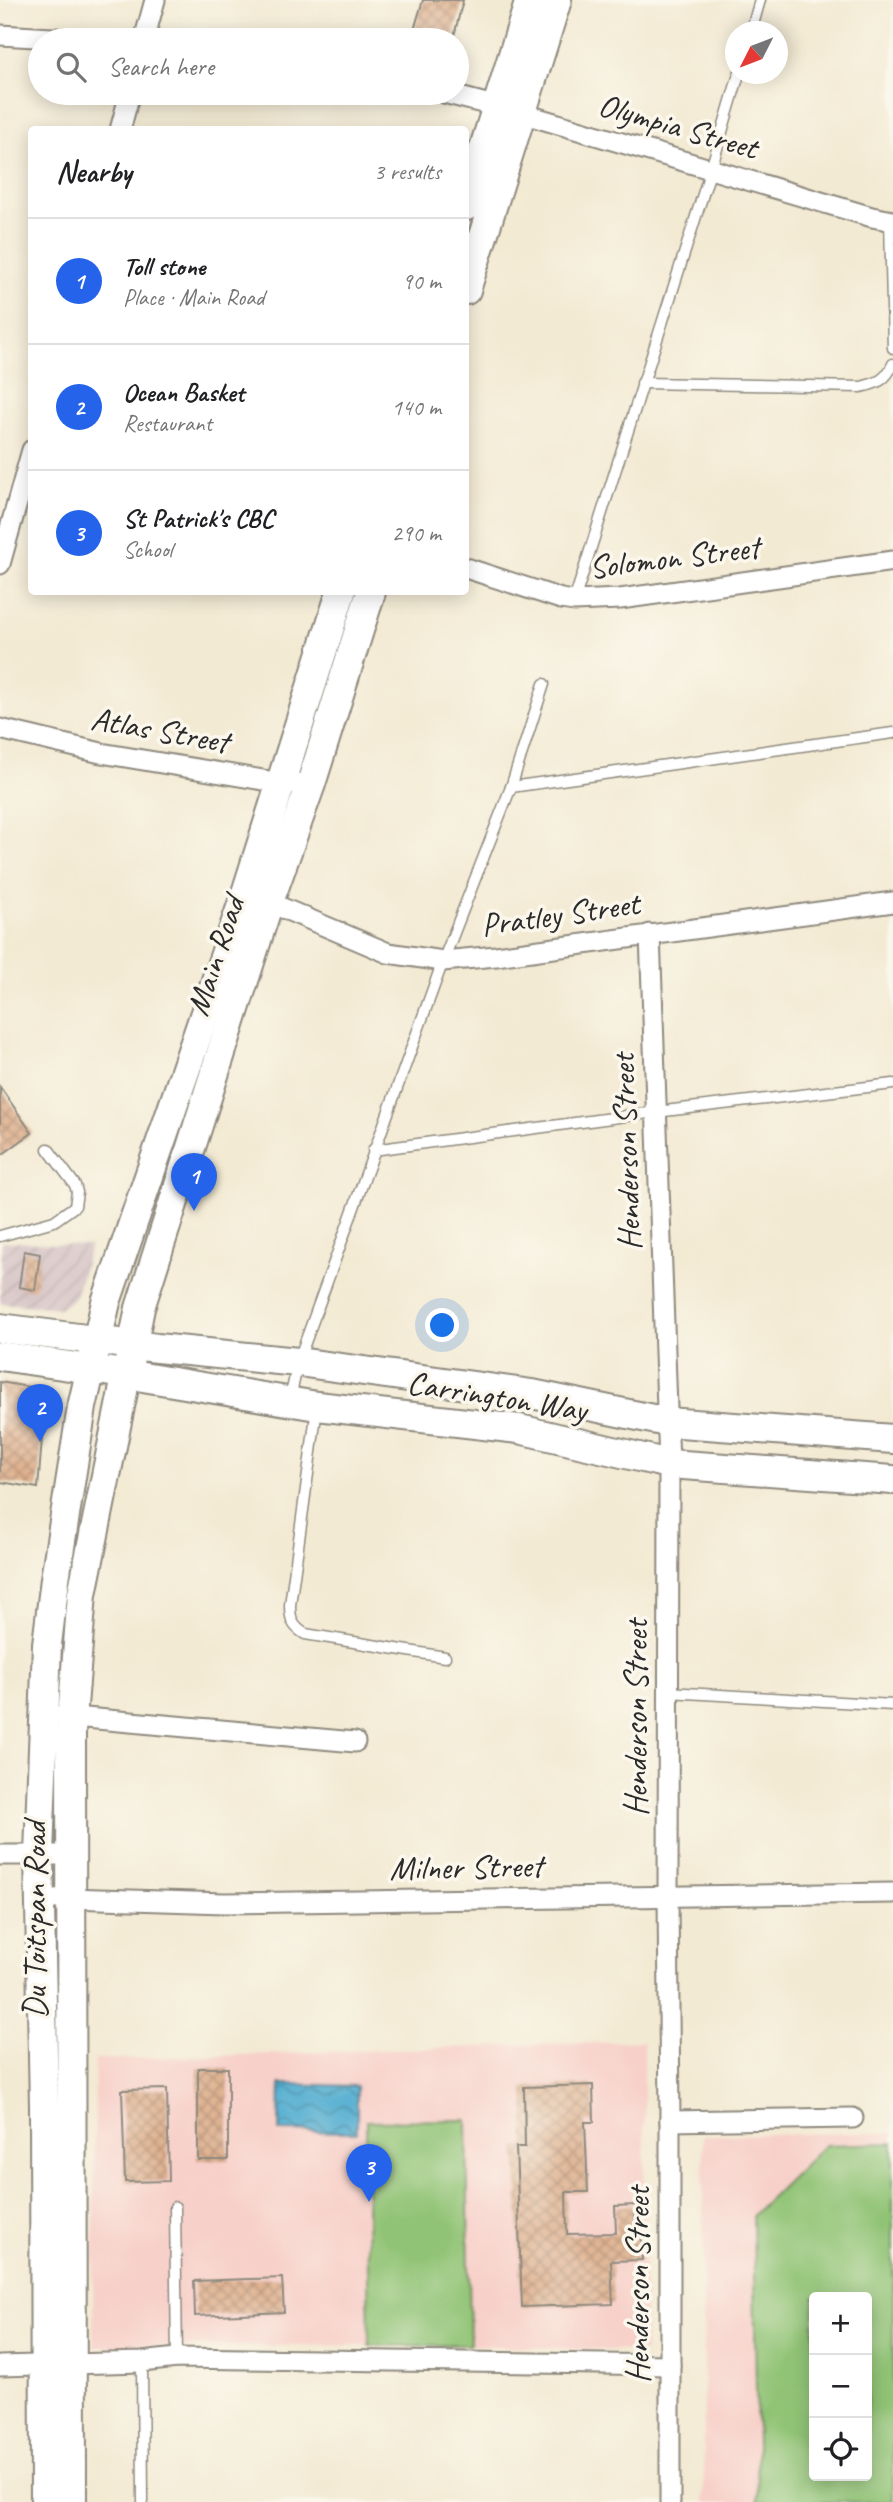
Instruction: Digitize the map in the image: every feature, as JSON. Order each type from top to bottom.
[{"type":"street","points":[[147,28],[155,0]]},
{"type":"street","points":[[469,277],[509,110],[530,0]]},
{"type":"street","points":[[469,199],[557,0]]},
{"type":"street","points":[[0,35],[28,37]]},
{"type":"street","name":"Olympia Street","points":[[469,100],[892,221]]},
{"type":"street","points":[[121,126],[127,105]]},
{"type":"street","points":[[0,564],[28,464]]},
{"type":"street","name":"Solomon Street","points":[[469,569],[545,596],[574,601],[620,599],[893,561]]},
{"type":"street","name":"Main Road","points":[[131,1344],[258,898],[281,783],[340,595]]},
{"type":"street","name":"Main Road","points":[[98,1339],[106,1302],[258,898],[311,784],[370,595]]},
{"type":"street","name":"Atlas Street","points":[[0,729],[101,753],[281,783],[311,784]]},
{"type":"street","name":"Pratley Street","points":[[258,898],[388,953],[443,961],[893,902]]},
{"type":"street","name":"Henderson Street","points":[[650,934],[669,1464],[670,2502]]},
{"type":"street","name":"Carrington Way","points":[[0,1328],[298,1362],[532,1394],[667,1422],[893,1439]]},
{"type":"street","name":"Du Toitspan Road","points":[[45,2502],[57,2363],[71,1855],[58,1716],[47,1644],[51,1602],[82,1407],[98,1339]]},
{"type":"street","name":"Du Toitspan Road","points":[[72,2502],[57,2363],[44,2108],[39,1854],[58,1716],[131,1344]]},
{"type":"street","name":"Carrington Way","points":[[0,1356],[317,1406],[519,1429],[669,1464],[893,1480]]},
{"type":"street","points":[[58,1716],[355,1742]]},
{"type":"street","points":[[0,1855],[71,1855]]},
{"type":"street","name":"Milner Street","points":[[39,1900],[69,1898],[223,1903],[893,1893]]},
{"type":"street","points":[[670,2121],[853,2118]]},
{"type":"street","points":[[0,2366],[142,2362],[177,2358],[670,2365]]},
{"type":"lane","points":[[754,21],[760,0]]},
{"type":"lane","points":[[574,601],[736,84]]},
{"type":"lane","points":[[892,221],[893,348]]},
{"type":"lane","points":[[642,383],[861,387],[878,383],[888,376],[893,364]]},
{"type":"lane","points":[[289,1401],[298,1362],[373,1150],[511,787],[544,684]]},
{"type":"lane","points":[[511,787],[893,733]]},
{"type":"lane","points":[[373,1150],[893,1084]]},
{"type":"lane","points":[[0,1236],[54,1221],[75,1206],[75,1185],[47,1149]]},
{"type":"lane","points":[[317,1406],[290,1620],[304,1634],[445,1657]]},
{"type":"lane","points":[[668,1692],[893,1705]]},
{"type":"lane","points":[[175,2207],[177,2358]]},
{"type":"lane","points":[[142,2362],[143,2502]]},
{"type":"shaded area","points":[[2,1241],[90,1246],[75,1297],[61,1308],[0,1303]]},
{"type":"shaded area","points":[[644,2041],[645,2351],[470,2345],[93,2347],[95,2060]]},
{"type":"shaded area","points":[[893,2133],[893,2502],[704,2502],[703,2135]]},
{"type":"green space","points":[[467,2120],[470,2345],[369,2346],[366,2121]]},
{"type":"green space","points":[[893,2143],[893,2502],[758,2502],[753,2215],[825,2145]]},
{"type":"water","points":[[280,2084],[357,2086],[357,2132],[279,2131]]},
{"type":"building","points":[[423,0],[463,0],[456,28],[415,28]]},
{"type":"building","points":[[0,1087],[32,1133],[0,1156]]},
{"type":"building","points":[[24,1251],[40,1254],[35,1290],[19,1287]]},
{"type":"building","points":[[0,1382],[46,1390],[38,1488],[0,1482]]},
{"type":"building","points":[[198,2068],[228,2068],[228,2160],[198,2160]]},
{"type":"building","points":[[593,2085],[594,2122],[585,2122],[588,2192],[566,2192],[567,2234],[616,2233],[615,2206],[635,2205],[636,2228],[641,2230],[642,2260],[611,2261],[613,2304],[522,2307],[516,2147],[525,2147],[524,2087]]},
{"type":"building","points":[[167,2089],[169,2181],[125,2182],[122,2090]]},
{"type":"building","points":[[282,2278],[284,2312],[195,2316],[194,2281]]},
{"type":"place","name":"Toll stone","points":[[194,1211]]},
{"type":"place","name":"Ocean Basket","points":[[40,1442]]},
{"type":"place","name":"St Patrick's CBC","points":[[369,2202]]}]
